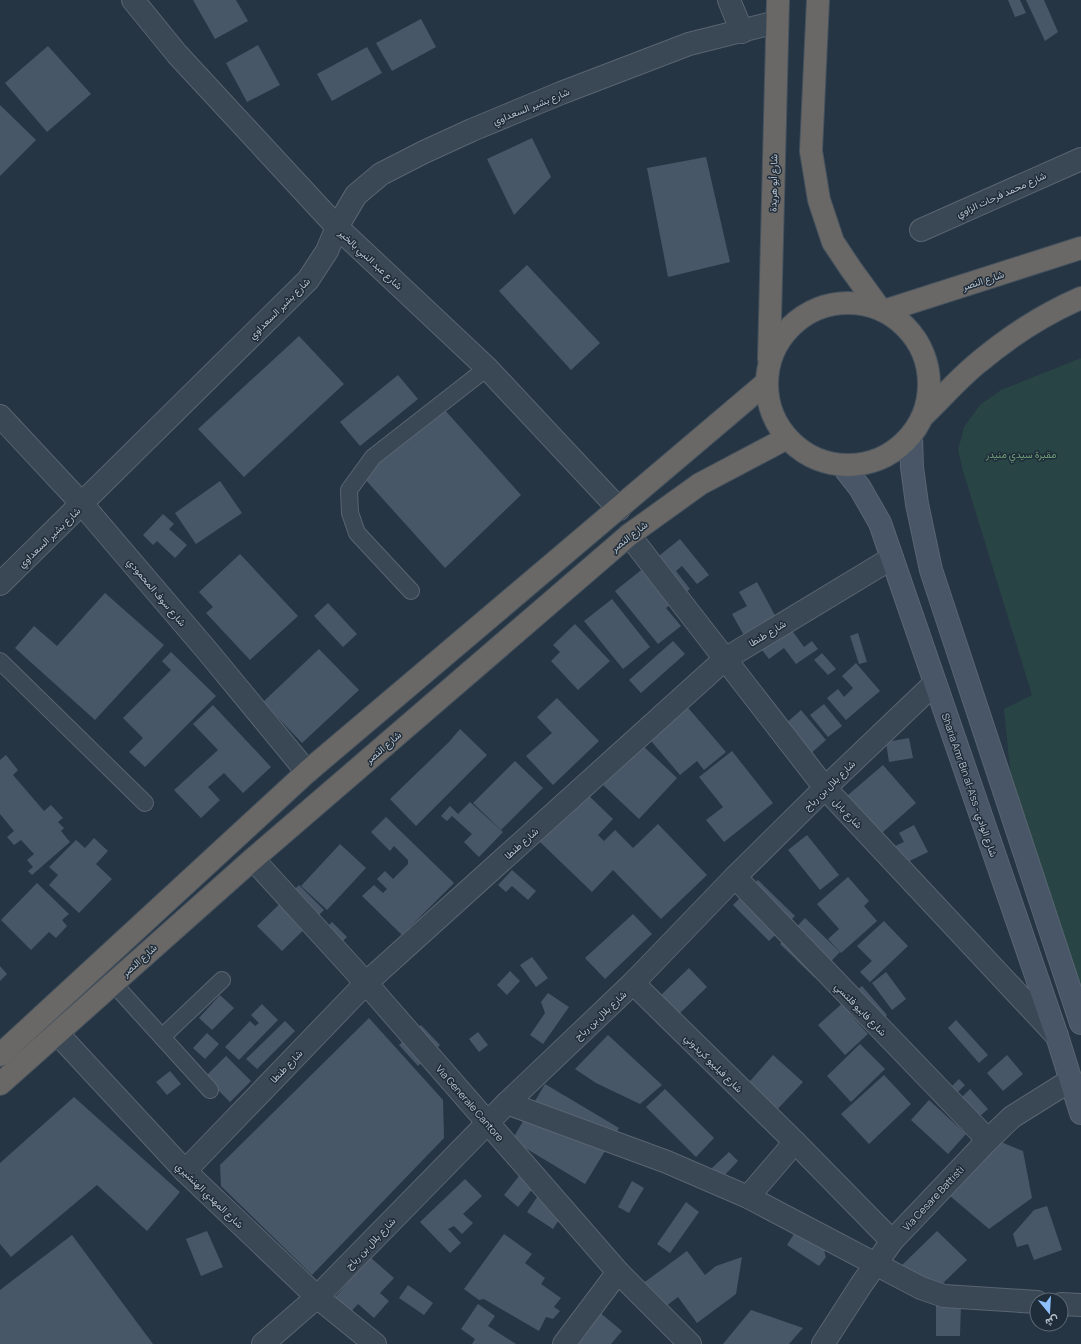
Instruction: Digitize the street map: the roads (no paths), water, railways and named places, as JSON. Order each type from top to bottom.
[{"type":"highway","name":"شارع أبو هريدة","points":[[778,0],[776,22],[768,403],[776,422],[787,438],[803,452],[822,461],[842,465],[868,463],[891,453],[911,437],[924,416]]},
{"type":"highway","points":[[818,0],[811,151],[819,200],[833,242],[851,269],[882,310],[904,326],[919,345],[928,367],[930,392],[924,416]]},
{"type":"highway","name":"شارع النصر","points":[[882,310],[1081,248]]},
{"type":"highway","points":[[924,416],[978,362],[1015,334],[1058,308],[1081,298]]},
{"type":"highway","points":[[0,1055],[307,772],[618,508],[768,374],[776,347],[787,330],[802,317],[820,308],[840,303],[860,304],[882,310]]},
{"type":"highway","name":"شارع النصر","points":[[0,1084],[253,859],[629,535],[700,484],[787,438]]},
{"type":"main road","points":[[911,437],[912,467],[917,504],[931,570],[1081,1023]]},
{"type":"main road","name":"Sharia Amr Bin al-A'ss - شارع الوادي","points":[[842,465],[860,488],[880,523],[1057,1036],[1081,1113]]},
{"type":"street","name":"شارع عبد النبي بالخير","points":[[133,0],[177,54],[337,227],[487,368],[618,508]]},
{"type":"street","points":[[728,0],[742,32]]},
{"type":"street","name":"شارع بشير السعداوي","points":[[0,584],[308,280],[328,251],[337,227],[356,195],[380,174],[424,152],[561,93],[688,44],[742,32],[776,22]]},
{"type":"street","name":"شارع محمد فرحات الزاوي","points":[[921,230],[1081,159]]},
{"type":"street","name":"شارع سوف المحمودي","points":[[0,416],[82,504],[209,653],[307,772]]},
{"type":"street","name":"شارع بابل","points":[[629,535],[825,788],[1057,1036]]},
{"type":"street","name":"شارع طنطا","points":[[185,1171],[366,983],[725,659],[892,558]]},
{"type":"street","name":"شارع بلال بن رباح","points":[[263,1344],[317,1298],[507,1103],[633,983],[735,877],[825,788],[935,683]]},
{"type":"street","name":"Via Generale Cantore","points":[[253,859],[366,983],[487,1124],[618,1272],[690,1344]]},
{"type":"street","name":"شارع فابيو فلتسي","points":[[735,877],[988,1140]]},
{"type":"street","name":"شارع فيليبو كريدوني","points":[[633,983],[795,1142],[892,1242]]},
{"type":"street","name":"شارع المهدي الهنشيري","points":[[57,1033],[185,1171],[317,1298],[375,1344]]},
{"type":"street","name":"Via Cesare Battisti","points":[[823,1344],[847,1305],[892,1242],[988,1140],[1012,1117],[1071,1080]]},
{"type":"street","points":[[507,1103],[667,1162],[748,1197],[921,1288],[944,1296],[1029,1301]]},
{"type":"street","points":[[748,1197],[795,1142]]},
{"type":"street","points":[[564,1344],[618,1272]]},
{"type":"street","points":[[1069,1305],[1081,1306]]},
{"type":"lane","points":[[412,591],[358,533],[350,513],[349,490],[373,457],[487,368]]},
{"type":"lane","points":[[0,661],[145,803]]},
{"type":"lane","points":[[162,1037],[222,980]]},
{"type":"lane","points":[[114,983],[210,1090]]},
{"type":"park label","name":"مقبرة سيدي منيدر","points":[[1021,454]]}]
